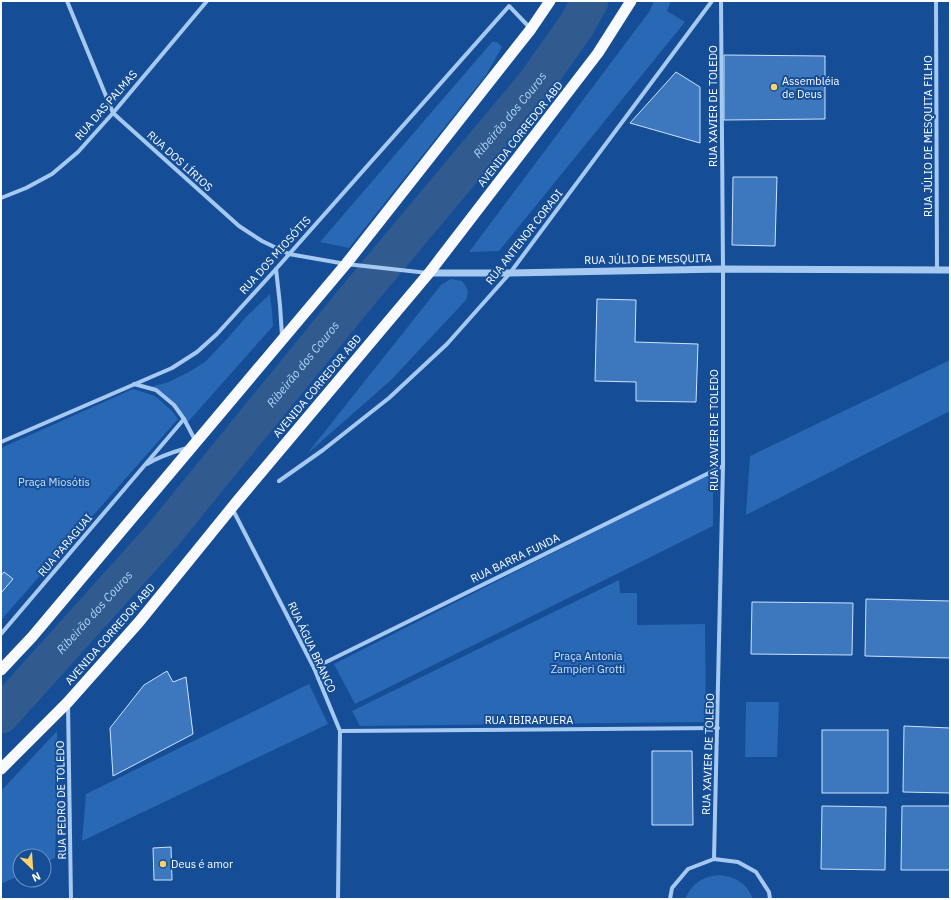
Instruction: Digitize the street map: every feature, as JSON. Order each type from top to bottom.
[{"type":"highway","points":[[1,670],[32,637],[346,264],[531,29],[550,1]]},
{"type":"highway","name":"AVENIDA CORREDOR ABD","points":[[1,769],[68,702],[140,622],[232,507],[429,273],[598,53],[631,1]]},
{"type":"street","name":"RUA DOS LÍRIOS","points":[[67,1],[113,112],[239,226],[262,241],[289,254],[346,264]]},
{"type":"street","name":"RUA DAS PALMAS","points":[[1,198],[26,188],[52,174],[78,152],[206,1]]},
{"type":"street","name":"RUA DOS MIOSÓTIS","points":[[1,442],[172,368],[197,352],[217,334],[276,269],[512,1]]},
{"type":"street","name":"RUA ANTENOR CORADI","points":[[279,481],[323,450],[389,398],[447,344],[510,273],[712,1]]},
{"type":"street","name":"RUA XAVIER DE TOLEDO","points":[[714,859],[723,466],[721,1]]},
{"type":"street","name":"RUA JÚLIO DE MESQUITA FILHO","points":[[936,1],[937,270]]},
{"type":"street","points":[[508,6],[531,29]]},
{"type":"street","name":"RUA JÚLIO DE MESQUITA","points":[[346,264],[429,273],[723,269],[950,270]]},
{"type":"street","points":[[276,269],[282,341]]},
{"type":"street","points":[[134,384],[156,390],[174,405],[184,419],[194,445]]},
{"type":"street","name":"RUA PARAGUAI","points":[[1,634],[184,419]]},
{"type":"street","name":"RUA PARAGUAI","points":[[143,467],[157,458],[194,445]]},
{"type":"street","name":"RUA BARRA FUNDA","points":[[314,668],[723,466]]},
{"type":"street","name":"RUA ÁGUA BRANCO","points":[[232,507],[314,668],[340,731],[338,899]]},
{"type":"street","name":"RUA PEDRO DE TOLEDO","points":[[68,702],[71,899]]},
{"type":"street","name":"RUA IBIRAPUERA","points":[[340,731],[718,728]]},
{"type":"street","points":[[670,899],[672,888],[688,869],[714,859],[738,862],[756,872],[769,892],[770,899]]},
{"type":"green space","points":[[654,1],[671,1],[667,11],[685,22],[499,251],[469,252],[649,12]]},
{"type":"green space","points":[[492,42],[497,42],[502,47],[486,75],[349,248],[320,242]]},
{"type":"green space","points":[[451,279],[462,281],[467,288],[468,292],[466,300],[391,380],[307,454],[441,285]]},
{"type":"green space","points":[[270,294],[273,326],[187,423],[180,410],[150,387],[169,382],[205,362],[246,317]]},
{"type":"green space","points":[[950,360],[950,411],[746,515],[750,456]]},
{"type":"green space","name":"Praça Miosótis","points":[[133,389],[155,396],[172,411],[178,419],[1,620],[1,448]]},
{"type":"green space","points":[[713,472],[713,526],[355,704],[334,664]]},
{"type":"green space","name":"Praça Antonia Zampieri Grotti","points":[[619,580],[620,593],[637,593],[637,625],[705,624],[706,722],[360,726],[352,711]]},
{"type":"green space","points":[[309,684],[328,724],[82,841],[86,794]]},
{"type":"green space","points":[[746,702],[779,702],[777,757],[745,757]]},
{"type":"green space","points":[[57,731],[55,858],[52,859],[52,848],[12,848],[12,879],[1,884],[1,791]]},
{"type":"green space","points":[[718,875],[730,877],[740,881],[753,899],[685,899],[694,885],[698,882],[707,877]]},
{"type":"building","name":"Assembléia de Deus","points":[[724,55],[825,56],[825,119],[724,120]]},
{"type":"building","points":[[676,72],[700,87],[700,143],[630,123]]},
{"type":"building","points":[[733,177],[777,177],[775,246],[732,245]]},
{"type":"building","points":[[597,299],[636,300],[635,342],[698,344],[696,402],[636,401],[636,382],[595,381]]},
{"type":"building","points":[[4,572],[13,579],[1,593],[1,576]]},
{"type":"building","points":[[866,599],[950,601],[950,658],[865,656]]},
{"type":"building","points":[[752,602],[853,603],[852,655],[751,654]]},
{"type":"building","points":[[167,671],[173,682],[186,677],[193,734],[113,776],[110,728],[144,685]]},
{"type":"building","points":[[904,726],[950,728],[950,793],[903,792]]},
{"type":"building","points":[[822,730],[888,730],[888,793],[822,793]]},
{"type":"building","points":[[652,751],[692,751],[693,825],[652,825]]},
{"type":"building","points":[[822,806],[886,807],[885,870],[821,869]]},
{"type":"building","points":[[902,806],[950,806],[950,870],[901,870]]},
{"type":"building","name":"Deus é amor","points":[[171,847],[172,880],[154,880],[153,848]]},
{"type":"waterway","name":"Ribeirão dos Couros","points":[[1,715],[162,536],[355,299],[535,84],[576,26],[590,1]]},
{"type":"place","name":"Assembléia de Deus","points":[[774,87]]},
{"type":"place","name":"Deus é amor","points":[[163,864]]}]
